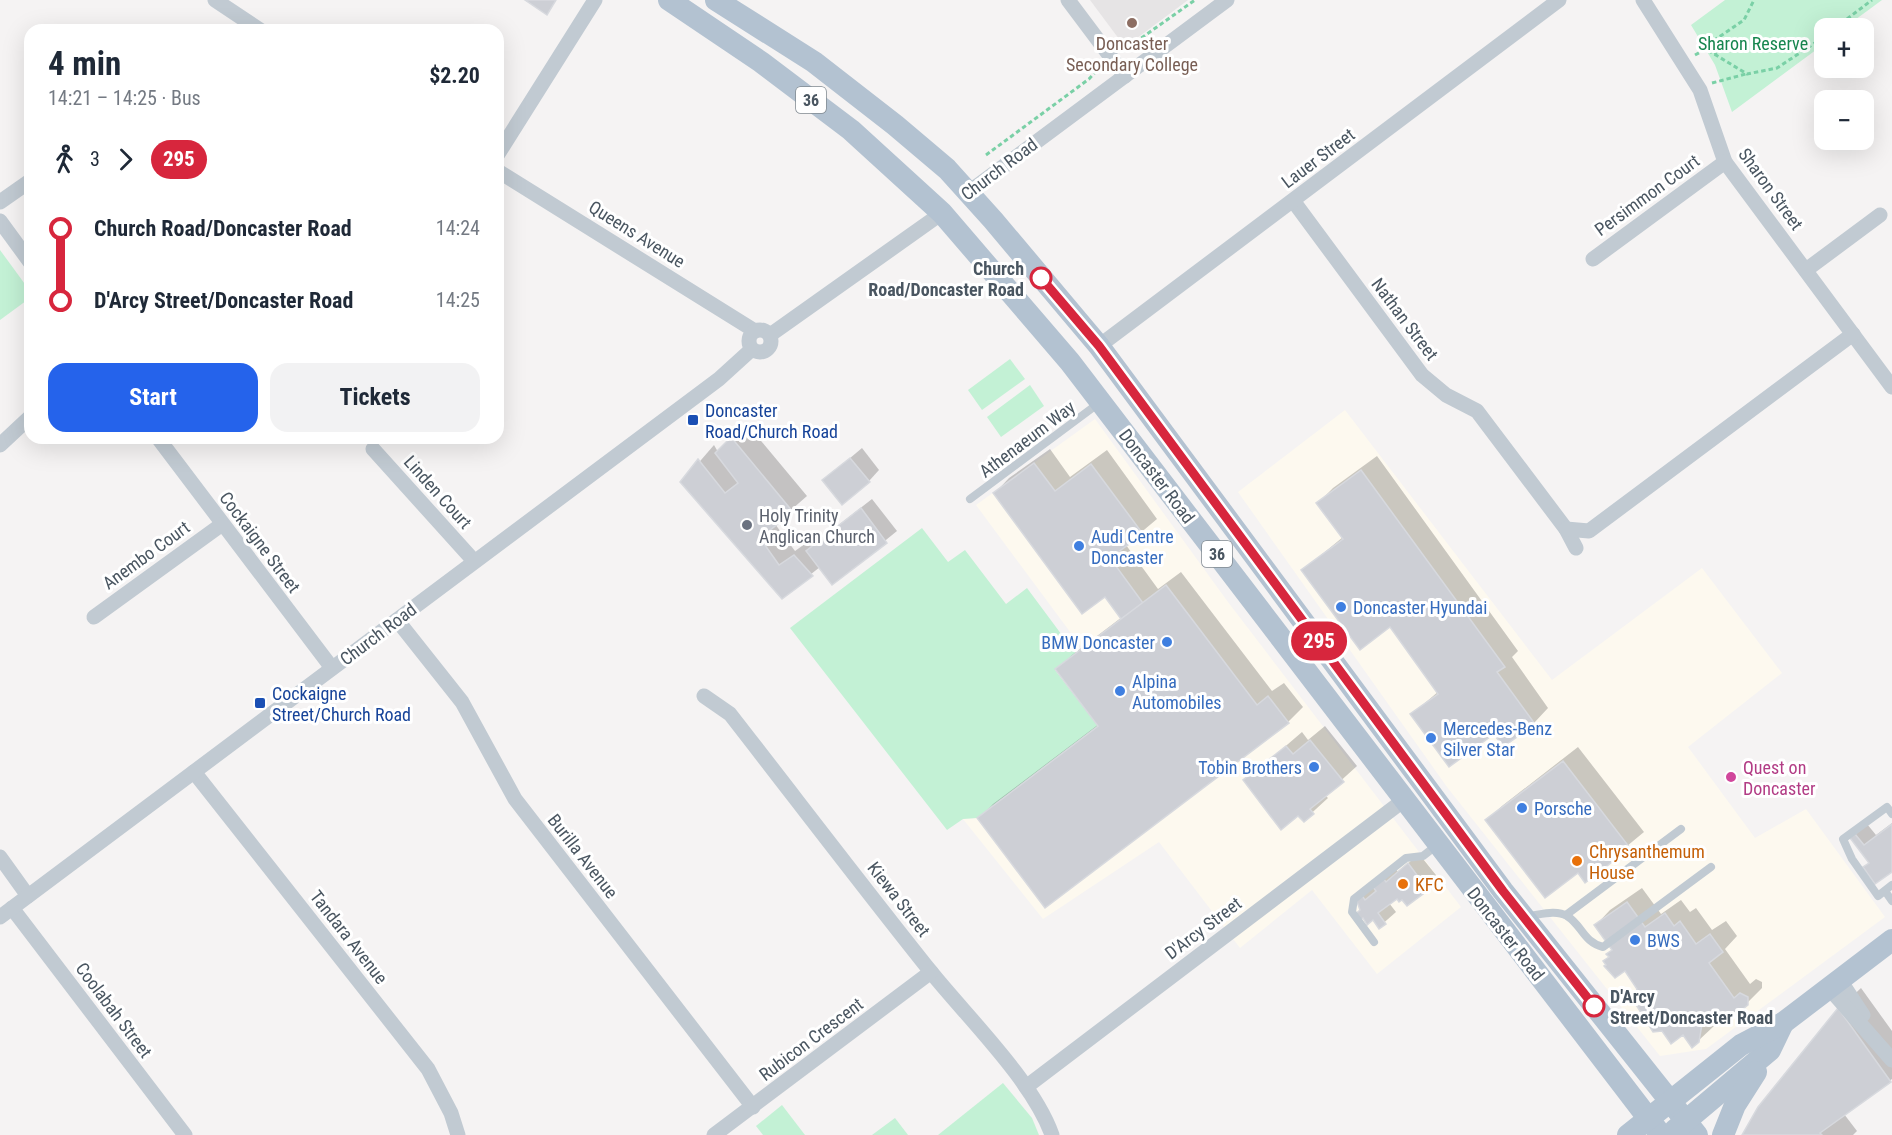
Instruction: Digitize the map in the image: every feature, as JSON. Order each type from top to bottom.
[{"type":"main road","name":"Doncaster Road","points":[[669,0],[761,62],[851,130],[942,213],[1101,402],[1655,1127]]},
{"type":"main road","name":"Doncaster Road","points":[[716,0],[814,62],[895,125],[947,169],[969,192],[1099,346],[1507,895],[1692,1127]]},
{"type":"main road","name":"Church Road","points":[[942,213],[969,192]]},
{"type":"main road","points":[[1186,513],[1211,494]]},
{"type":"main road","points":[[1487,910],[1507,895]]},
{"type":"main road","points":[[1628,1135],[1655,1127],[1672,1101],[1742,1045],[1783,1023],[1892,940]]},
{"type":"main road","points":[[1723,1135],[1735,1105],[1770,1050],[1783,1023]]},
{"type":"main road","points":[[1670,1135],[1692,1127],[1770,1050]]},
{"type":"street","points":[[215,0],[245,24]]},
{"type":"street","points":[[504,144],[595,0]]},
{"type":"street","points":[[1068,0],[1125,76]]},
{"type":"street","name":"Church Road","points":[[969,192],[1227,0]]},
{"type":"street","name":"Lauer Street","points":[[1099,346],[1559,0]]},
{"type":"street","name":"Sharon Street","points":[[1643,0],[1700,90],[1725,162],[1892,387]]},
{"type":"street","name":"Persimmon Court","points":[[1593,259],[1725,162]]},
{"type":"street","name":"Queens Avenue","points":[[504,175],[754,331]]},
{"type":"street","points":[[0,202],[24,185]]},
{"type":"street","name":"Nathan Street","points":[[1294,201],[1422,375],[1446,395],[1477,411],[1566,529],[1576,548]]},
{"type":"street","name":"Church Road","points":[[770,335],[942,213]]},
{"type":"street","points":[[1806,270],[1880,215]]},
{"type":"street","points":[[0,221],[24,254]]},
{"type":"street","points":[[761,330],[770,335],[771,343],[765,350],[759,352],[753,349],[749,341],[754,331],[761,330]]},
{"type":"street","points":[[1566,529],[1589,531],[1853,334]]},
{"type":"street","name":"Church Road","points":[[6,912],[719,379],[753,349]]},
{"type":"street","points":[[0,445],[24,423]]},
{"type":"street","name":"Cockaigne Street","points":[[162,444],[221,525],[332,669]]},
{"type":"street","name":"Linden Court","points":[[374,449],[474,561]]},
{"type":"street","name":"Anembo Court","points":[[94,617],[221,525]]},
{"type":"street","name":"Burilla Avenue","points":[[397,620],[462,702],[515,799],[753,1107]]},
{"type":"street","name":"Kiewa Street","points":[[704,696],[729,714],[931,972],[1026,1088],[1046,1119],[1052,1135]]},
{"type":"street","name":"Tandara Avenue","points":[[194,772],[428,1070],[451,1113],[458,1135]]},
{"type":"street","name":"D'Arcy Street","points":[[1026,1088],[1404,800]]},
{"type":"street","points":[[0,857],[28,896]]},
{"type":"street","name":"Coolabah Street","points":[[6,912],[185,1135]]},
{"type":"street","name":"Rubicon Crescent","points":[[714,1135],[931,972]]},
{"type":"street","points":[[1835,984],[1892,1060]]},
{"type":"lane","name":"Athenaeum Way","points":[[970,499],[1101,402]]},
{"type":"lane","points":[[1889,811],[1843,839],[1852,859],[1878,896],[1892,885]]},
{"type":"lane","points":[[1566,915],[1681,829]]},
{"type":"lane","points":[[1374,942],[1352,912],[1354,899],[1406,858],[1423,855],[1438,845]]},
{"type":"lane","points":[[1524,917],[1553,912],[1566,915],[1587,941],[1603,947],[1711,867]]},
{"type":"lane","points":[[1885,891],[1892,901]]},
{"type":"path","points":[[986,155],[1089,79],[1112,58],[1194,0]]},
{"type":"path","points":[[1716,55],[1713,41],[1744,20],[1754,0]]},
{"type":"path","points":[[1848,18],[1872,0]]},
{"type":"path","points":[[1700,90],[1720,79],[1777,68],[1814,44]]},
{"type":"path","points":[[1683,61],[1706,50],[1748,74]]},
{"type":"shaded area","name":"Doncaster Secondary College","points":[[1090,0],[1188,0],[1125,47]]},
{"type":"shaded area","points":[[1345,410],[1552,680],[1702,568],[1782,673],[1688,747],[1755,838],[1806,809],[1885,917],[1706,1049],[1660,1056],[1447,787],[1238,492]]},
{"type":"shaded area","points":[[1095,419],[1228,602],[1461,907],[1377,974],[1312,890],[1240,948],[1159,842],[1043,919],[963,819],[977,818],[1055,669],[1082,648],[976,505]]},
{"type":"green space","name":"Sharon Reserve","points":[[1725,0],[1882,0],[1858,18],[1814,18],[1814,51],[1732,112],[1715,65],[1691,25]]},
{"type":"green space","points":[[0,250],[24,283],[24,302],[0,320]]},
{"type":"green space","points":[[1010,359],[1025,379],[982,410],[968,390]]},
{"type":"green space","points":[[1030,385],[1044,406],[1001,437],[987,417]]},
{"type":"green space","points":[[922,528],[948,562],[965,550],[1006,604],[1027,588],[1076,654],[1055,670],[1098,726],[977,818],[963,819],[947,830],[790,628]]},
{"type":"green space","points":[[1003,1083],[1032,1118],[1039,1135],[938,1135]]},
{"type":"green space","points":[[782,1105],[805,1135],[763,1135],[756,1126]]},
{"type":"green space","points":[[895,1118],[908,1135],[872,1135]]},
{"type":"building","points":[[525,0],[556,0],[547,15]]},
{"type":"building","name":"Holy Trinity Anglican Church","points":[[731,437],[793,512],[760,538],[779,565],[794,555],[813,576],[782,599],[680,482],[698,459],[725,493],[738,483],[715,453]]},
{"type":"building","points":[[850,458],[870,482],[842,505],[822,480]]},
{"type":"building","name":"Audi Centre Doncaster","points":[[1034,463],[1055,491],[1091,464],[1143,534],[1110,558],[1143,603],[1121,619],[1105,597],[1082,614],[993,493]]},
{"type":"building","points":[[1361,470],[1505,667],[1497,672],[1535,724],[1503,747],[1494,734],[1449,767],[1410,714],[1438,694],[1390,627],[1360,650],[1301,570],[1343,539],[1316,503]]},
{"type":"building","points":[[861,508],[887,543],[832,585],[806,551]]},
{"type":"building","points":[[1166,585],[1257,705],[1268,696],[1289,723],[1045,908],[977,818],[1098,726],[1055,669]]},
{"type":"building","points":[[1310,740],[1344,782],[1310,809],[1314,814],[1304,822],[1298,816],[1281,830],[1243,780],[1286,746],[1293,754]]},
{"type":"building","points":[[1563,761],[1630,848],[1585,883],[1578,873],[1545,898],[1485,820]]},
{"type":"building","points":[[1892,824],[1892,872],[1875,884],[1863,867],[1869,863],[1850,838],[1855,834],[1864,845]]},
{"type":"building","points":[[1408,863],[1426,887],[1421,891],[1423,894],[1407,906],[1402,900],[1399,902],[1397,899],[1378,913],[1386,924],[1379,929],[1373,920],[1367,925],[1363,918],[1359,921],[1354,915],[1360,910],[1356,899],[1361,894],[1365,900],[1376,891],[1373,887],[1383,878],[1386,882]]},
{"type":"building","points":[[1627,902],[1645,927],[1665,913],[1674,926],[1680,921],[1696,944],[1710,934],[1723,952],[1709,963],[1734,998],[1740,993],[1748,997],[1748,1005],[1723,1025],[1715,1015],[1702,1024],[1699,1042],[1692,1048],[1683,1035],[1671,1044],[1662,1031],[1653,1032],[1633,1000],[1637,989],[1625,971],[1615,978],[1604,966],[1606,965],[1603,961],[1609,957],[1606,954],[1612,950],[1594,925]]},
{"type":"building","points":[[1838,1008],[1891,1082],[1820,1133],[1822,1135],[1742,1135],[1758,1107]]},
{"type":"bus line","name":"295","points":[[1041,278],[1099,346],[1211,494],[1503,891],[1594,1006]]},
{"type":"place","name":"Doncaster Secondary College","points":[[1132,23]]},
{"type":"place","name":"Church Road/Doncaster Road","points":[[1041,278]]},
{"type":"place","name":"Doncaster Road/Church Road","points":[[693,420]]},
{"type":"place","name":"Holy Trinity Anglican Church","points":[[747,525]]},
{"type":"place","name":"Audi Centre Doncaster","points":[[1079,546]]},
{"type":"place","name":"Doncaster Hyundai","points":[[1341,607]]},
{"type":"place","name":"BMW Doncaster","points":[[1167,642]]},
{"type":"place","name":"Alpina Automobiles","points":[[1120,691]]},
{"type":"place","name":"Cockaigne Street/Church Road","points":[[260,703]]},
{"type":"place","name":"Mercedes-Benz Silver Star","points":[[1431,738]]},
{"type":"place","name":"Tobin Brothers","points":[[1314,767]]},
{"type":"place","name":"Quest on Doncaster","points":[[1731,777]]},
{"type":"place","name":"Porsche","points":[[1522,808]]},
{"type":"place","name":"Chrysanthemum House","points":[[1577,861]]},
{"type":"place","name":"KFC","points":[[1403,884]]},
{"type":"place","name":"BWS","points":[[1635,940]]},
{"type":"place","name":"D'Arcy Street/Doncaster Road","points":[[1594,1006]]}]
